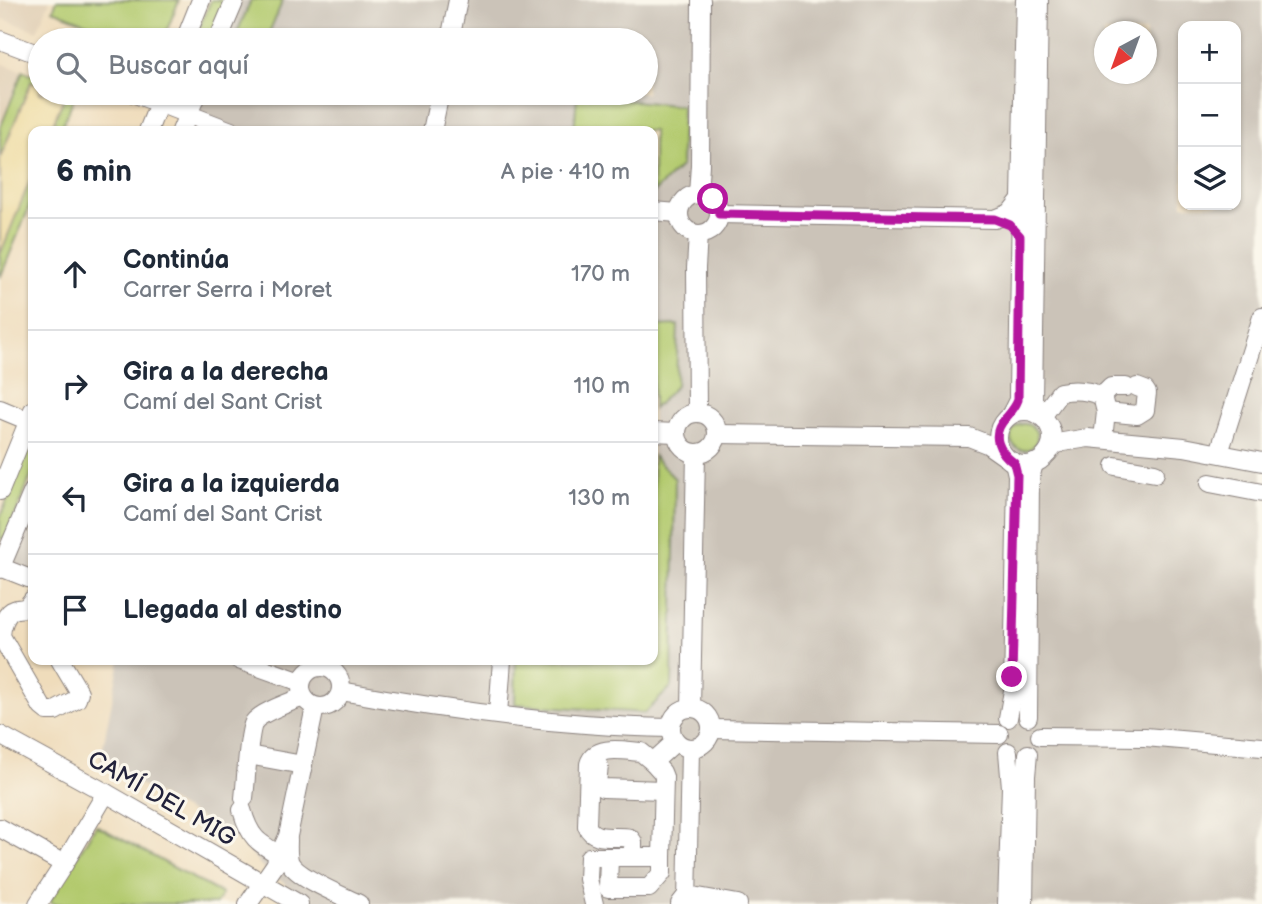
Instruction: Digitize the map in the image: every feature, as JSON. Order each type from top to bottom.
[{"type":"street","points":[[190,28],[201,0]]},
{"type":"street","points":[[223,28],[235,0]]},
{"type":"street","points":[[452,28],[458,0]]},
{"type":"street","points":[[698,194],[701,0]]},
{"type":"street","points":[[1008,718],[1013,691],[1017,475],[998,444],[998,431],[1018,400],[1025,0]]},
{"type":"street","points":[[1028,716],[1030,479],[1040,458],[1050,447],[1051,432],[1033,400],[1032,389],[1039,0]]},
{"type":"street","points":[[0,40],[28,50]]},
{"type":"street","points":[[150,126],[158,105]]},
{"type":"street","points":[[168,105],[185,123],[202,126]]},
{"type":"street","points":[[185,123],[192,105]]},
{"type":"street","points":[[433,126],[437,105]]},
{"type":"street","points":[[698,194],[713,199],[718,206],[719,214],[715,226],[704,234],[686,230],[678,213],[684,199],[698,194]]},
{"type":"street","points":[[995,219],[1010,212],[1020,200]]},
{"type":"street","points":[[658,211],[678,213]]},
{"type":"street","points":[[719,214],[995,219],[1010,225],[1020,236]]},
{"type":"street","points":[[696,413],[698,234]]},
{"type":"street","points":[[1219,453],[1262,317]]},
{"type":"street","points":[[1042,417],[1060,391],[1070,390],[1091,392],[1104,404],[1137,415],[1145,410],[1145,390],[1111,387],[1104,404],[1103,439]]},
{"type":"street","points":[[0,409],[28,415]]},
{"type":"street","points":[[1011,414],[1027,411],[1042,417]]},
{"type":"street","points":[[696,413],[713,421],[717,434],[711,448],[701,453],[688,452],[677,440],[676,433],[677,426],[685,416],[696,413]]},
{"type":"street","points":[[0,491],[28,423]]},
{"type":"street","points":[[658,432],[676,433]]},
{"type":"street","points":[[717,434],[969,437],[987,443],[1009,459],[1027,465],[1055,445],[1088,438],[1184,447],[1262,462]]},
{"type":"street","points":[[691,708],[696,453]]},
{"type":"street","points":[[1115,466],[1155,473]]},
{"type":"street","points":[[1210,483],[1262,493]]},
{"type":"street","points":[[28,504],[0,568],[28,578]]},
{"type":"street","points":[[28,607],[12,610],[0,632],[42,707],[47,711],[55,711],[74,701],[79,695],[63,665]]},
{"type":"street","points":[[248,665],[328,707],[334,703],[341,691],[341,683],[326,665]]},
{"type":"street","points":[[248,904],[281,856],[288,836],[303,765],[306,696],[303,677],[320,665]]},
{"type":"street","points":[[498,714],[502,665]]},
{"type":"street","points":[[341,691],[679,739],[695,748],[705,743],[711,729],[703,712],[691,708],[681,710],[671,723],[679,739],[685,901],[738,904]]},
{"type":"street","points":[[281,856],[254,838],[246,824],[243,804],[248,755],[254,722],[262,715],[306,696]]},
{"type":"street","points":[[1018,715],[1028,716],[1037,724],[1040,736],[1037,747],[1028,754],[1009,752],[1001,745],[999,734],[1003,722],[1018,715]]},
{"type":"street","points":[[711,729],[999,734]]},
{"type":"street","name":"CAMÍ DEL MIG","points":[[0,735],[299,904]]},
{"type":"street","points":[[1040,736],[1145,737],[1262,747]]},
{"type":"street","points":[[663,790],[603,788],[597,783],[598,766],[605,761],[653,762],[679,739]]},
{"type":"street","points":[[609,857],[608,888],[649,888],[662,873],[664,777],[641,752],[601,751],[591,758],[589,764],[588,830],[595,836],[630,838],[633,842],[633,857]]},
{"type":"street","points":[[1007,904],[1011,787],[1009,752]]},
{"type":"street","points":[[1024,904],[1028,754]]},
{"type":"street","points":[[248,755],[303,765]]},
{"type":"street","points":[[38,904],[106,793]]},
{"type":"street","points":[[0,828],[64,864]]},
{"type":"street","points":[[288,836],[288,857],[292,866],[312,880],[359,904]]},
{"type":"street","points":[[594,904],[588,879],[589,857],[662,857]]},
{"type":"shaded area","points":[[0,0],[50,0],[38,28],[28,28],[0,18]]},
{"type":"shaded area","points":[[240,0],[1262,0],[1262,904],[315,904],[266,871],[239,840],[100,762],[119,665],[658,665],[658,126],[188,126],[196,105],[658,105],[658,28],[228,28]]},
{"type":"shaded area","points":[[0,63],[23,71],[0,129]]},
{"type":"shaded area","points":[[28,512],[28,586],[2,576]]},
{"type":"green space","points":[[57,0],[179,0],[168,28],[99,28],[53,10]]},
{"type":"green space","points":[[211,0],[227,0],[216,28],[199,28]]},
{"type":"green space","points":[[251,0],[283,0],[271,28],[239,28]]},
{"type":"green space","points":[[23,71],[28,73],[28,105],[71,105],[62,126],[28,126],[28,210],[0,278],[0,129]]},
{"type":"green space","points":[[658,103],[682,106],[681,166],[658,188],[658,126],[574,126],[576,105]]},
{"type":"green space","points":[[678,325],[676,386],[658,404],[658,326]]},
{"type":"green space","points":[[1024,424],[1033,428],[1037,437],[1033,446],[1024,450],[1015,446],[1011,437],[1015,428]]},
{"type":"green space","points":[[28,448],[28,483],[7,535],[0,539],[0,518]]},
{"type":"green space","points":[[658,461],[675,479],[672,686],[645,713],[515,704],[516,665],[658,665]]},
{"type":"green space","points":[[96,825],[222,894],[216,904],[54,904],[50,901]]},
{"type":"sand","points":[[28,89],[28,105],[61,105],[52,126],[28,126],[28,185],[0,255],[0,158]]},
{"type":"route","points":[[713,199],[719,214],[995,219],[1010,225],[1020,236],[1018,400],[1011,414],[1000,425],[997,438],[1004,456],[1014,463],[1017,475],[1012,677]]}]
